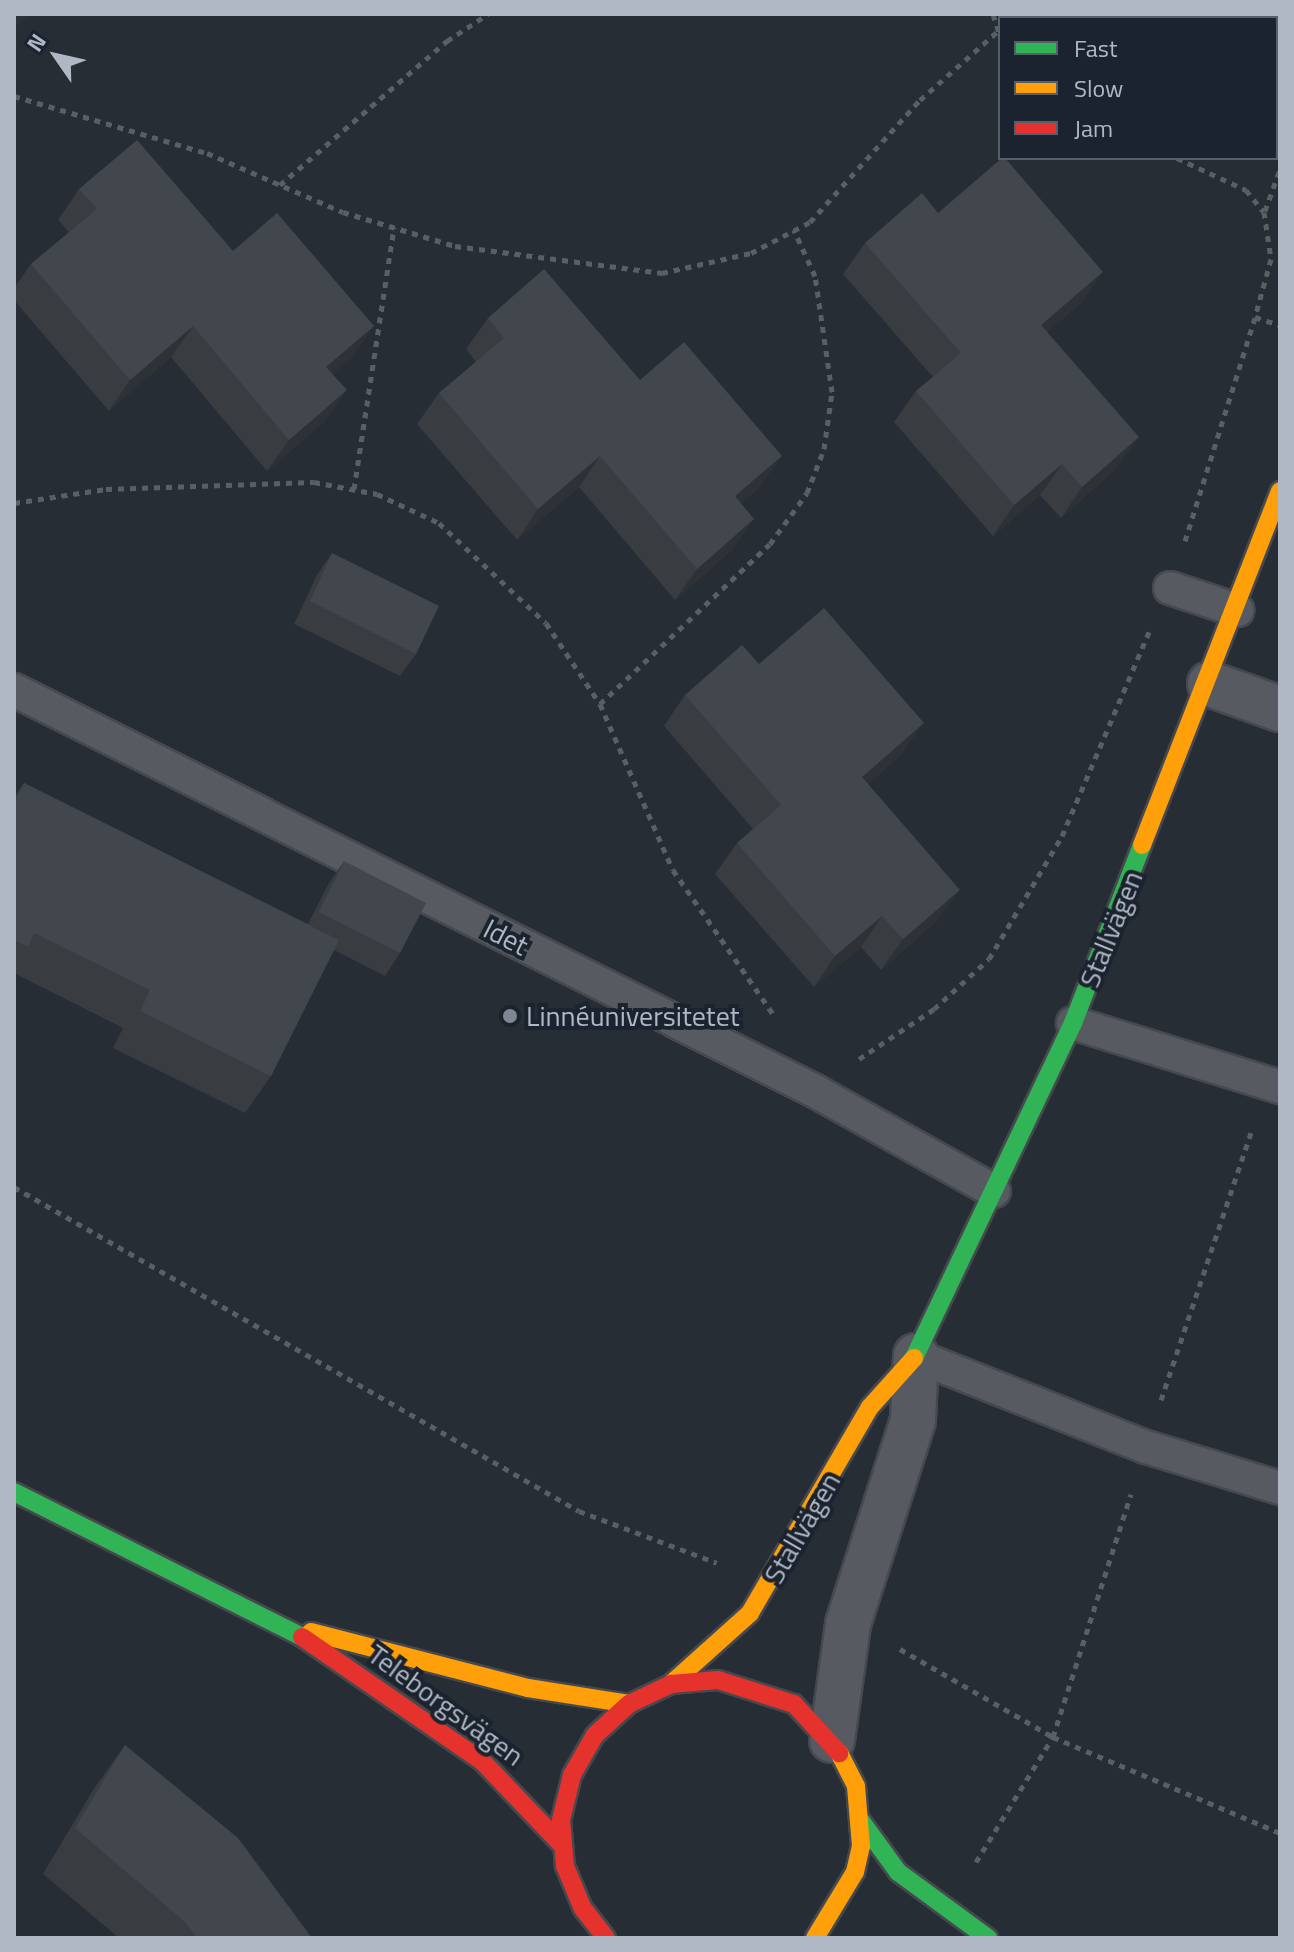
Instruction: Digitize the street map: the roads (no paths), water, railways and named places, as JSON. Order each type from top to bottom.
[{"type":"main road","name":"Stallvägen","points":[[671,1684],[731,1637],[768,1588],[870,1407],[916,1356],[1073,1023],[1210,684],[1280,491]]},
{"type":"main road","name":"Teleborgsvägen","points":[[14,1492],[285,1625],[483,1762],[561,1844]]},
{"type":"main road","name":"Teleborgsvägen","points":[[285,1625],[528,1688],[629,1704]]},
{"type":"main road","points":[[600,1935],[572,1888],[561,1844],[564,1797],[577,1764],[595,1735],[629,1704],[671,1684],[718,1680],[763,1688],[794,1704],[832,1740],[856,1786],[861,1821],[846,1896],[815,1938]]},
{"type":"main road","points":[[861,1821],[898,1872],[988,1938]]},
{"type":"street","points":[[1210,684],[1280,709]]},
{"type":"street","name":"Stallvägen","points":[[832,1740],[848,1624],[913,1420],[916,1356]]},
{"type":"lane","points":[[1170,588],[1237,610]]},
{"type":"lane","name":"Idet","points":[[14,690],[815,1091],[994,1191]]},
{"type":"lane","points":[[1073,1023],[1274,1086]]},
{"type":"lane","points":[[916,1356],[1146,1447],[1280,1488]]},
{"type":"place","name":"Linnéuniversitetet","points":[[510,1016]]}]
